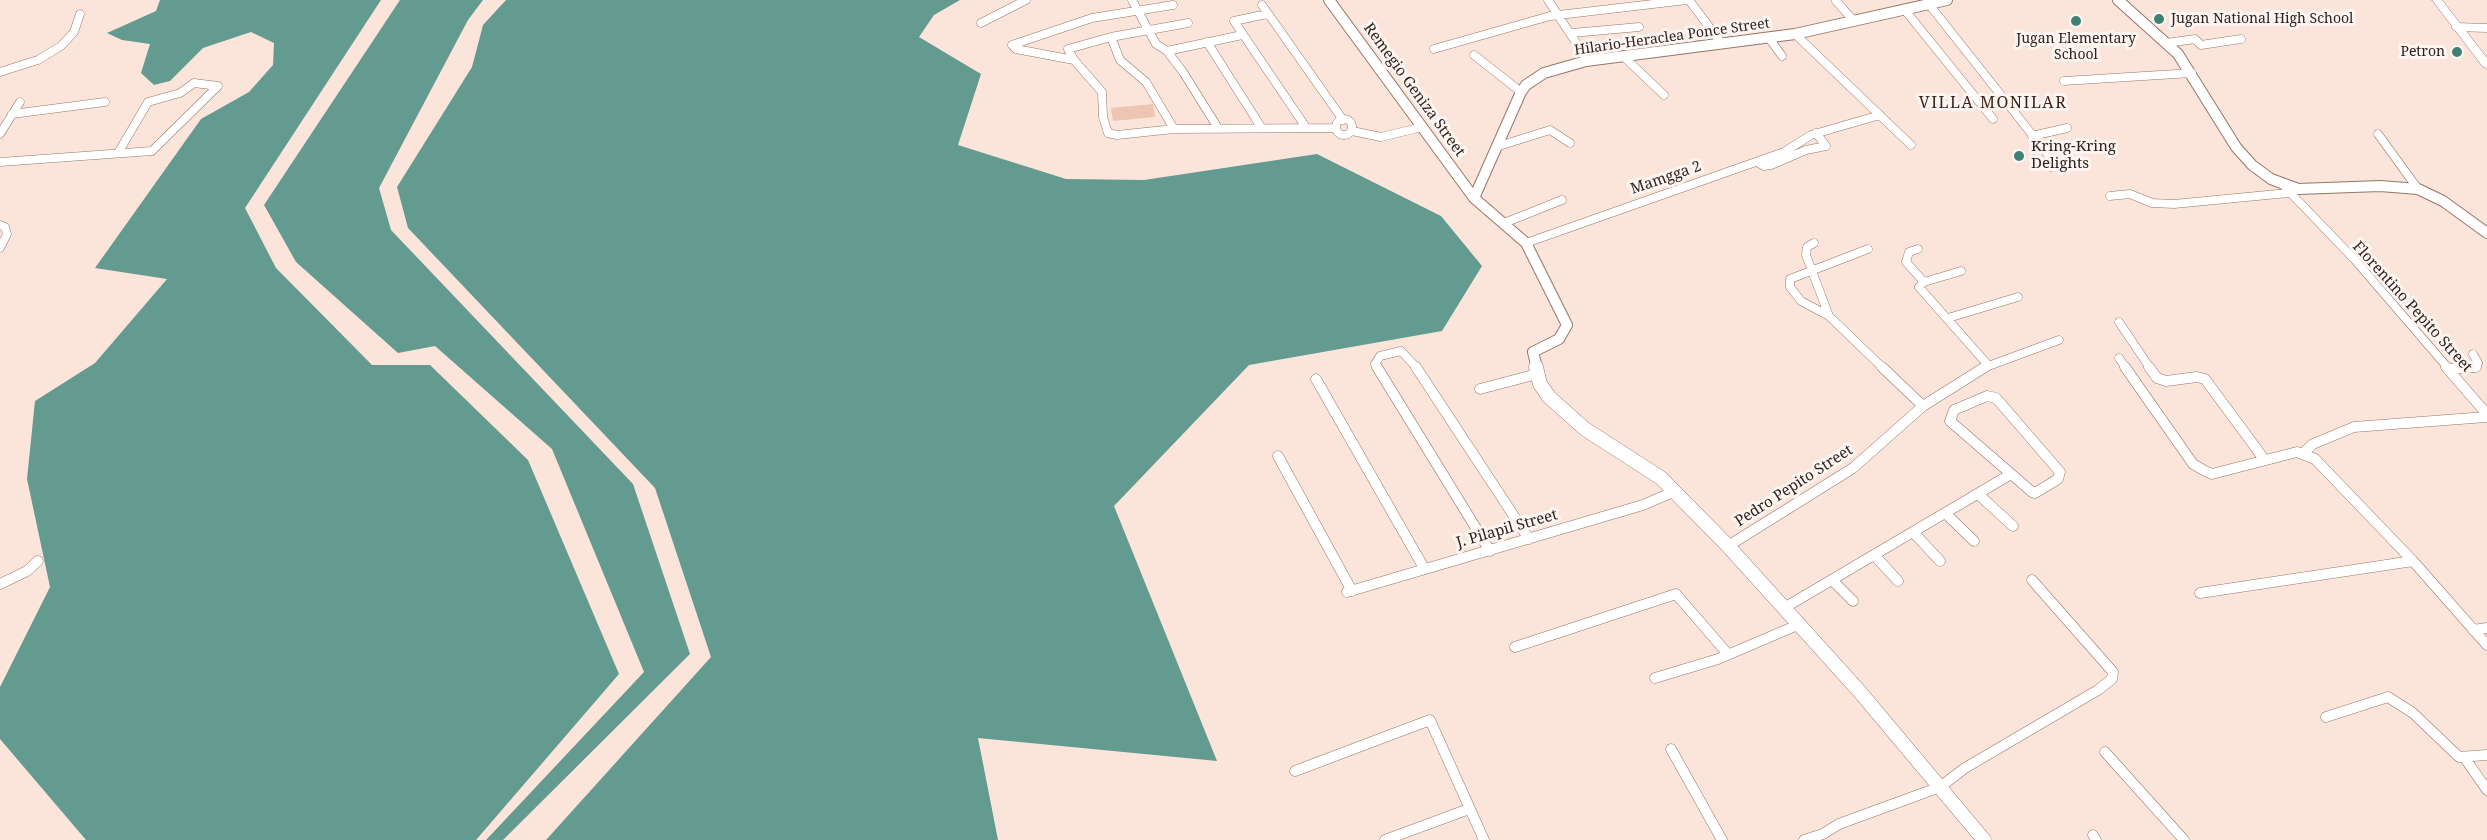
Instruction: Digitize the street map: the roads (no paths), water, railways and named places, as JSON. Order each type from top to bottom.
[{"type":"main road","points":[[2437,0],[2487,54]]},
{"type":"main road","points":[[2445,0],[2487,65]]},
{"type":"street","points":[[981,23],[1026,0]]},
{"type":"street","points":[[1132,0],[1160,49],[1167,51],[1242,35]]},
{"type":"street","name":"Remegio Geniza Street","points":[[1329,0],[1474,198]]},
{"type":"street","points":[[1548,0],[1560,14],[1588,61]]},
{"type":"street","points":[[1434,49],[1560,14],[1688,0],[1722,44]]},
{"type":"street","name":"Hilario-Heraclea Ponce Street","points":[[1474,198],[1521,92],[1526,85],[1544,73],[1588,61],[1795,34],[1947,0]]},
{"type":"street","points":[[2118,0],[2167,43],[2192,73],[2226,133],[2245,159],[2285,189]]},
{"type":"street","points":[[1836,2],[1854,21]]},
{"type":"street","points":[[1928,3],[2053,160],[2050,167]]},
{"type":"street","points":[[1074,60],[1012,47],[1092,18],[1173,5]]},
{"type":"street","points":[[1262,5],[1343,120],[1352,123],[1352,131]]},
{"type":"street","points":[[1904,9],[1992,119]]},
{"type":"street","points":[[0,72],[38,60],[61,46],[74,32],[80,14]]},
{"type":"street","points":[[1267,14],[1234,21],[1305,126]]},
{"type":"street","points":[[1048,55],[1111,37],[1188,23]]},
{"type":"street","points":[[1572,33],[1640,27]]},
{"type":"street","points":[[2461,27],[2487,28]]},
{"type":"street","points":[[1795,34],[1911,145]]},
{"type":"street","points":[[1111,37],[1120,60],[1146,82],[1174,129]]},
{"type":"street","points":[[1769,38],[1782,56]]},
{"type":"street","points":[[2167,43],[2195,39],[2201,45],[2241,39]]},
{"type":"street","points":[[1207,42],[1261,127]]},
{"type":"street","points":[[1068,49],[1074,60],[1102,93],[1103,117],[1108,133],[1117,135],[1174,129],[1305,126],[1334,128],[1342,133],[1352,131],[1381,137],[1422,127]]},
{"type":"street","points":[[1167,51],[1218,128]]},
{"type":"street","points":[[1474,55],[1521,92]]},
{"type":"street","points":[[1623,56],[1664,95]]},
{"type":"street","points":[[2064,81],[2192,73]]},
{"type":"street","points":[[0,162],[152,151],[218,86],[194,83],[180,93],[148,102],[118,153]]},
{"type":"street","points":[[0,134],[20,102]]},
{"type":"street","points":[[12,114],[105,102]]},
{"type":"street","name":"Mamgga 2","points":[[1526,243],[1784,152],[1816,134],[1880,115]]},
{"type":"street","points":[[1334,128],[1335,124],[1343,120]]},
{"type":"street","points":[[2032,136],[2067,128]]},
{"type":"street","points":[[1499,146],[1550,130],[1570,144]]},
{"type":"street","points":[[1757,162],[1764,166],[1771,165],[1806,150],[1826,146],[1816,134]]},
{"type":"street","points":[[2378,134],[2418,189]]},
{"type":"street","points":[[2110,196],[2130,194],[2152,203],[2174,204],[2285,189],[2380,186],[2418,189],[2443,201],[2487,233]]},
{"type":"street","name":"Florentino Pepito Street","points":[[2285,189],[2355,260],[2472,394],[2486,417],[2354,427],[2313,444],[2303,453]]},
{"type":"street","points":[[1474,198],[1526,243],[1567,325],[1564,334],[1559,339],[1533,352],[1537,374],[1549,397],[1572,419],[1656,475],[1728,546],[1800,624],[1984,840]]},
{"type":"street","points":[[1504,224],[1562,200]]},
{"type":"street","points":[[0,225],[5,227],[7,234],[0,248]]},
{"type":"street","points":[[1814,243],[1807,247],[1806,255],[1814,271],[1829,316]]},
{"type":"street","points":[[1868,249],[1814,271],[1791,277],[1788,284],[1808,307],[1829,316],[1923,406]]},
{"type":"street","points":[[1918,249],[1909,252],[1906,262],[1924,282]]},
{"type":"street","points":[[1961,272],[1924,282],[1918,286],[1988,365]]},
{"type":"street","points":[[1948,318],[2018,297]]},
{"type":"street","points":[[2119,322],[2157,378],[2166,381],[2197,377],[2205,379],[2264,459]]},
{"type":"street","name":"Pedro Pepito Street","points":[[1728,546],[1853,468],[1923,406],[1988,365],[2059,340]]},
{"type":"street","points":[[1490,550],[1374,364],[1380,356],[1401,351],[1410,358],[1529,539]]},
{"type":"street","points":[[2450,369],[2475,368],[2478,363],[2473,354]]},
{"type":"street","points":[[2119,358],[2193,464],[2212,474],[2297,452],[2315,459],[2414,561],[2487,645]]},
{"type":"street","points":[[1480,388],[1537,374]]},
{"type":"street","points":[[1316,379],[1424,568]]},
{"type":"street","points":[[1987,396],[1996,398],[2061,476],[2035,493],[2011,474],[1950,421],[1950,415],[1987,396]]},
{"type":"street","name":"J. Pilapil Street","points":[[1278,456],[1349,591],[1643,505],[1673,492]]},
{"type":"street","points":[[1784,608],[2011,474]]},
{"type":"street","points":[[1978,494],[2013,526]]},
{"type":"street","points":[[1945,513],[1974,541]]},
{"type":"street","points":[[1913,532],[1940,561]]},
{"type":"street","points":[[1874,555],[1899,581]]},
{"type":"street","points":[[0,584],[27,572],[38,561]]},
{"type":"street","points":[[2200,593],[2414,561]]},
{"type":"street","points":[[1832,580],[1853,601]]},
{"type":"street","points":[[1804,840],[1823,834],[1839,824],[1940,787],[1965,768],[2098,690],[2114,676],[2032,580]]},
{"type":"street","points":[[1515,647],[1676,594],[1727,653]]},
{"type":"street","points":[[1655,678],[1718,659],[1727,653],[1800,624]]},
{"type":"street","points":[[2473,630],[2487,628]]},
{"type":"street","points":[[2326,717],[2388,697],[2413,713],[2451,752],[2464,757],[2487,755]]},
{"type":"street","points":[[1295,771],[1430,720],[1484,840]]},
{"type":"street","points":[[1671,749],[1722,840]]},
{"type":"street","points":[[2105,752],[2184,840]]},
{"type":"street","points":[[2464,757],[2487,790]]},
{"type":"street","points":[[1385,840],[1469,809]]},
{"type":"water","points":[[160,0],[381,0],[245,208],[276,268],[372,365],[430,365],[528,460],[619,674],[476,840],[86,840],[0,739],[0,687],[50,587],[27,479],[35,401],[95,363],[167,279],[95,268],[201,119],[249,92],[273,65],[274,43],[251,32],[203,48],[170,81],[154,85],[141,73],[150,44],[122,40],[107,33],[156,11]]},
{"type":"water","points":[[400,0],[483,0],[468,20],[379,188],[391,230],[633,484],[690,654],[503,840],[486,840],[644,672],[552,449],[435,346],[398,353],[296,262],[264,205]]},
{"type":"water","points":[[506,0],[960,0],[934,15],[919,37],[981,74],[958,145],[1066,179],[1144,180],[1317,154],[1441,216],[1482,266],[1442,331],[1249,365],[1114,506],[1217,761],[978,738],[998,840],[546,840],[711,657],[655,488],[408,228],[397,187],[472,67],[483,25]]},
{"type":"place","name":"Jugan National High School","points":[[2159,19]]},
{"type":"place","name":"Jugan Elementary School","points":[[2076,21]]},
{"type":"place","name":"Petron","points":[[2457,52]]},
{"type":"place","name":"Kring-Kring Delights","points":[[2019,156]]},
{"type":"district","name":"VILLA MONILAR","points":[[1993,103]]}]
